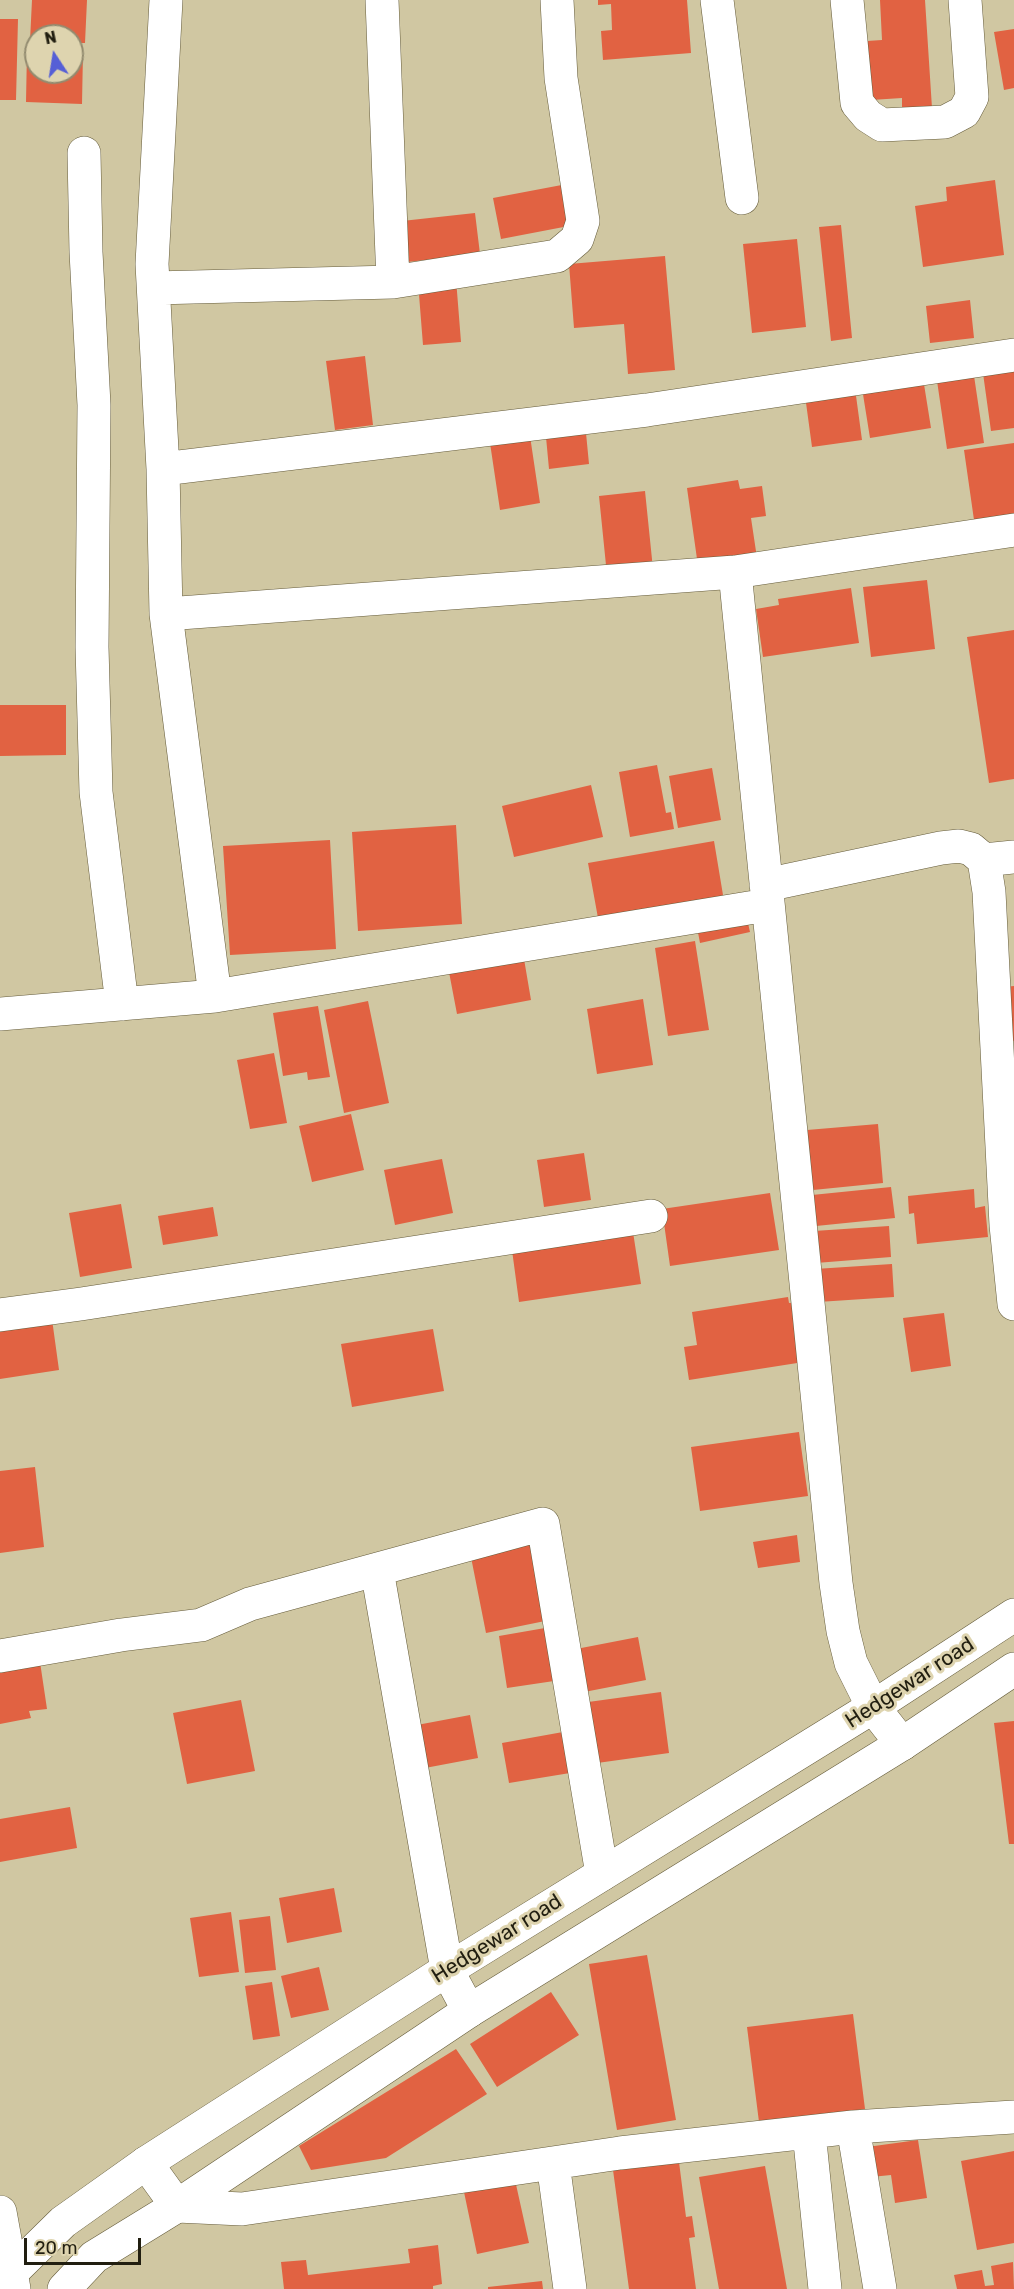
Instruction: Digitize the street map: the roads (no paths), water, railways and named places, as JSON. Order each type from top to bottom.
[{"type":"street","points":[[166,0],[153,253],[163,468],[166,614],[215,996]]},
{"type":"street","points":[[382,0],[393,282]]},
{"type":"street","points":[[154,288],[393,282],[557,256],[576,239],[583,221],[561,78],[557,0]]},
{"type":"street","points":[[717,0],[742,198]]},
{"type":"street","points":[[847,0],[857,103],[868,116],[882,125],[945,122],[964,112],[972,97],[965,0]]},
{"type":"street","points":[[84,153],[86,252],[94,405],[92,647],[96,792],[122,1004]]},
{"type":"street","points":[[163,468],[647,410],[1014,355]]},
{"type":"street","points":[[166,614],[735,572],[1014,530]]},
{"type":"street","points":[[735,572],[836,1583],[851,1663],[873,1707],[902,1744]]},
{"type":"street","points":[[0,1014],[215,996],[767,895],[941,848],[959,846],[971,849],[999,858],[989,892],[1006,1226],[1014,1304]]},
{"type":"street","points":[[0,1315],[651,1216]]},
{"type":"street","points":[[0,1656],[121,1635],[201,1625],[250,1604],[543,1524],[602,1874]]},
{"type":"street","points":[[377,1570],[447,1970],[469,2011]]},
{"type":"street","name":"Hedgewar road","points":[[8,2284],[63,2222],[146,2163],[447,1970],[873,1707],[1014,1615]]},
{"type":"street","points":[[64,2289],[94,2257],[177,2206],[469,2011],[902,1744],[1014,1669]]},
{"type":"street","points":[[177,2206],[242,2209],[621,2153],[853,2127],[1014,2117]]},
{"type":"street","points":[[853,2127],[880,2289]]},
{"type":"street","points":[[808,2132],[825,2289]]},
{"type":"street","points":[[146,2163],[177,2206]]},
{"type":"street","points":[[553,2163],[570,2289]]},
{"type":"street","points":[[0,2212],[8,2284]]}]
